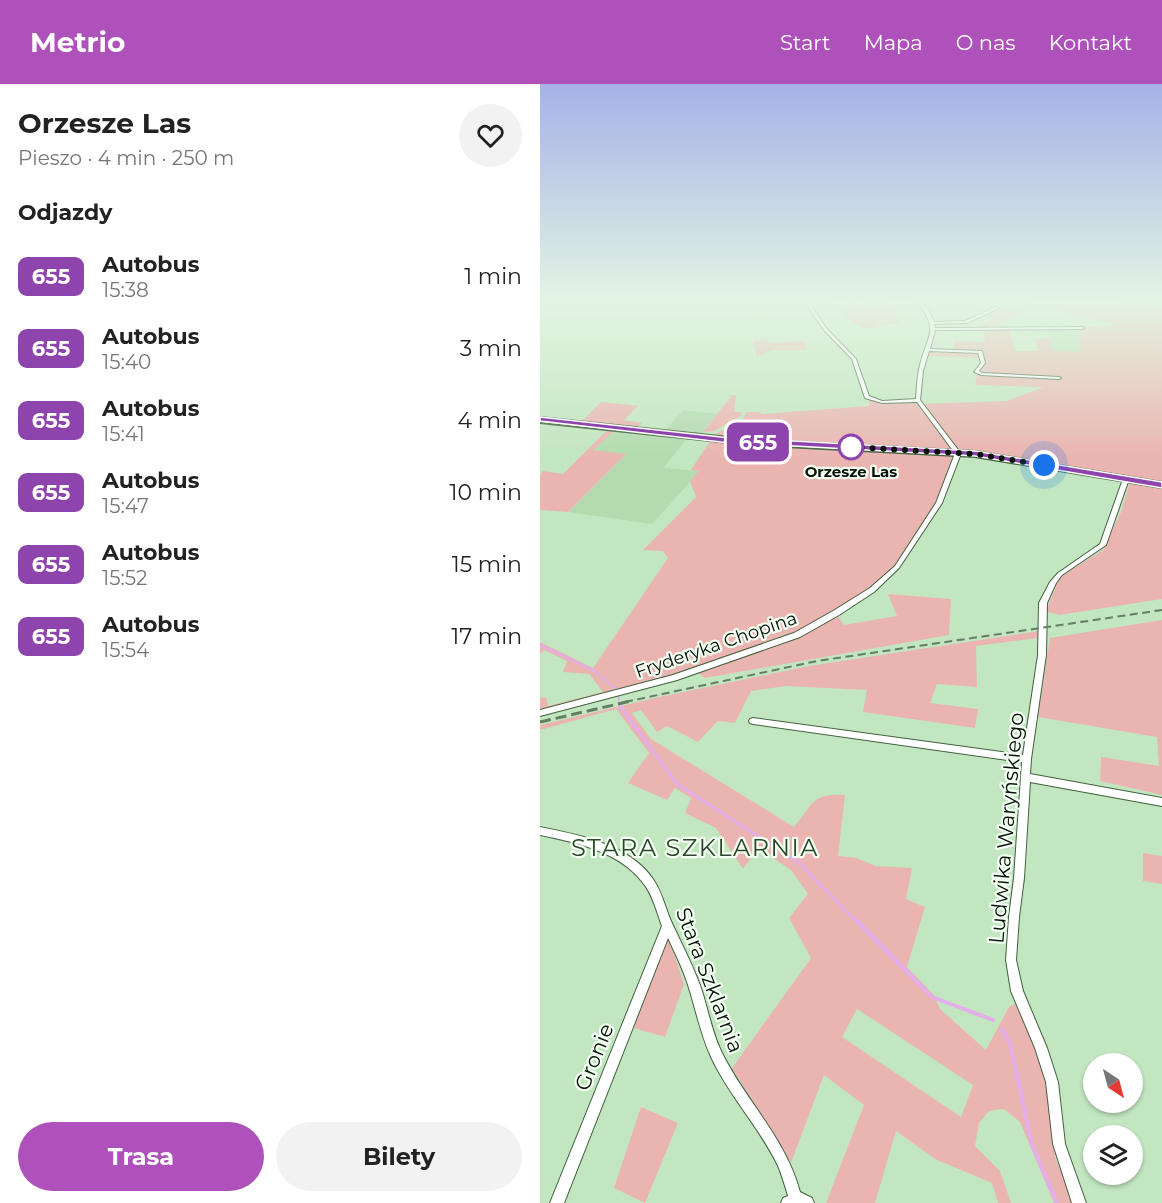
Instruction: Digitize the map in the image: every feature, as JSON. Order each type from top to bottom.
[{"type":"main road","points":[[540,420],[721,440],[957,452],[1002,457],[1162,485]]},
{"type":"street","points":[[848,353],[854,359],[867,397],[882,402],[918,400]]},
{"type":"street","points":[[927,353],[922,368],[918,400],[957,452]]},
{"type":"street","points":[[980,353],[983,363],[976,372],[981,374],[1059,378]]},
{"type":"street","name":"Fryderyka Chopina","points":[[540,712],[674,678],[797,634],[836,613],[884,580],[897,567],[939,503],[948,485],[957,452]]},
{"type":"street","name":"Ludwika Waryńskiego","points":[[1079,1203],[1059,1144],[1052,1082],[1041,1048],[1017,992],[1011,960],[1025,777],[1042,655],[1043,603],[1053,582],[1060,574],[1103,545],[1126,479]]},
{"type":"street","points":[[753,722],[1027,759]]},
{"type":"street","points":[[1025,777],[1162,802]]},
{"type":"street","name":"Stara Szklarnia","points":[[540,831],[585,840],[609,850],[632,864],[647,879],[696,989],[710,1040],[721,1065],[786,1165],[797,1202]]},
{"type":"street","name":"Gronie","points":[[557,1203],[668,925]]},
{"type":"shaded area","points":[[929,353],[1162,353],[1162,599],[1059,615],[1046,611],[1060,577],[1103,550],[1121,512],[1131,479],[996,454],[953,449],[945,482],[937,500],[907,551],[879,583],[835,612],[844,625],[897,616],[888,594],[951,599],[949,635],[705,678],[694,670],[540,710],[540,698],[546,697],[548,706],[603,692],[589,674],[563,672],[567,661],[544,650],[540,655],[540,642],[593,668],[668,558],[663,551],[643,550],[696,497],[690,481],[699,471],[691,470],[714,435],[743,419],[747,412],[760,412],[761,414],[869,406],[869,400],[917,404],[1007,401],[1044,387],[975,385],[981,358],[928,356]]},
{"type":"shaded area","points":[[732,395],[736,395],[734,412],[742,412],[741,416],[714,431],[703,432]]},
{"type":"shaded area","points":[[601,402],[638,406],[624,420],[642,423],[637,428],[581,422]]},
{"type":"shaded area","points":[[683,410],[717,414],[696,440],[686,440],[663,468],[700,471],[652,524],[568,512],[625,455],[592,450],[616,429],[661,435]]},
{"type":"shaded area","points":[[607,430],[614,431],[593,450],[626,454],[568,512],[540,510],[540,475],[543,471],[563,474]]},
{"type":"shaded area","points":[[1162,620],[1162,795],[1100,781],[1101,757],[1159,766],[1157,737],[1038,717],[1050,638]]},
{"type":"shaded area","points":[[1039,631],[1038,638],[976,646],[977,687],[937,684],[930,703],[978,709],[975,728],[863,712],[867,690],[786,686],[751,691],[735,723],[718,721],[698,742],[667,726],[657,732],[641,710],[632,713],[651,739],[794,827],[819,798],[845,795],[838,856],[857,858],[875,866],[912,868],[906,899],[925,907],[907,967],[933,994],[940,1009],[986,1050],[1009,1007],[1016,1003],[1035,1045],[1048,1092],[1055,1157],[1074,1203],[1054,1203],[1020,1122],[1004,1109],[989,1111],[979,1123],[975,1146],[1000,1171],[1011,1203],[998,1203],[992,1183],[935,1159],[896,1131],[875,1203],[826,1203],[864,1105],[824,1075],[791,1163],[732,1068],[811,958],[789,918],[808,894],[791,870],[758,848],[743,869],[716,828],[685,813],[691,798],[675,788],[667,800],[628,783],[649,753],[616,709],[540,730],[540,725],[809,666]],"holes":[[[857,1009],[973,1085],[961,1117],[842,1037]]]},
{"type":"shaded area","points":[[1143,853],[1162,856],[1162,884],[1143,881]]},
{"type":"shaded area","points":[[669,939],[684,984],[665,1037],[630,1027],[664,942]]},
{"type":"shaded area","points":[[641,1107],[678,1123],[645,1203],[614,1188]]},
{"type":"waterway","points":[[540,645],[595,671],[618,691]]},
{"type":"waterway","points":[[618,696],[619,700]]},
{"type":"waterway","points":[[620,706],[677,784],[798,862],[856,921]]},
{"type":"waterway","points":[[855,919],[932,997],[993,1020]]},
{"type":"waterway","points":[[1002,1029],[1010,1044],[1032,1145],[1057,1203]]},
{"type":"railway","points":[[625,702],[817,661],[1162,610]]},
{"type":"railway","points":[[540,722],[631,701]]},
{"type":"bus line","name":"655","points":[[540,419],[721,440],[975,454],[1162,485]]},
{"type":"place","name":"Orzesze Las","points":[[851,447]]},
{"type":"district","name":"STARA SZKLARNIA","points":[[695,847]]},
{"type":"route","points":[[851,447],[975,454],[1044,465]]}]
